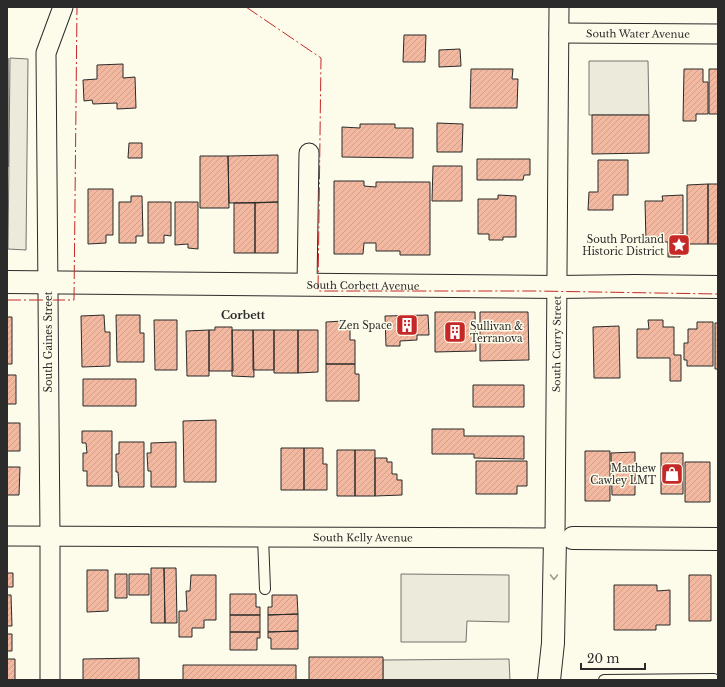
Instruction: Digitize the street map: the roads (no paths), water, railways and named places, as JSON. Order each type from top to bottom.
[{"type":"street","name":"South Gaines Street","points":[[50,680],[46,53],[63,7]]},
{"type":"street","name":"South Curry Street","points":[[549,680],[564,538],[557,287],[559,7]]},
{"type":"street","name":"South Water Avenue","points":[[558,33],[718,34]]},
{"type":"street","points":[[307,285],[309,153]]},
{"type":"street","name":"South Corbett Avenue","points":[[7,282],[718,287]]},
{"type":"street","name":"South Kelly Avenue","points":[[7,536],[718,539]]},
{"type":"lane","points":[[263,538],[265,589]]},
{"type":"lane","points":[[604,680],[714,680]]},
{"type":"place","name":"South Portland Historic District","points":[[679,245]]},
{"type":"place","name":"Zen Space","points":[[407,325]]},
{"type":"place","name":"Sullivan & Terranova","points":[[455,332]]},
{"type":"place","name":"Matthew Cawley LMT","points":[[672,474]]},
{"type":"district","name":"Corbett","points":[[243,315]]}]
